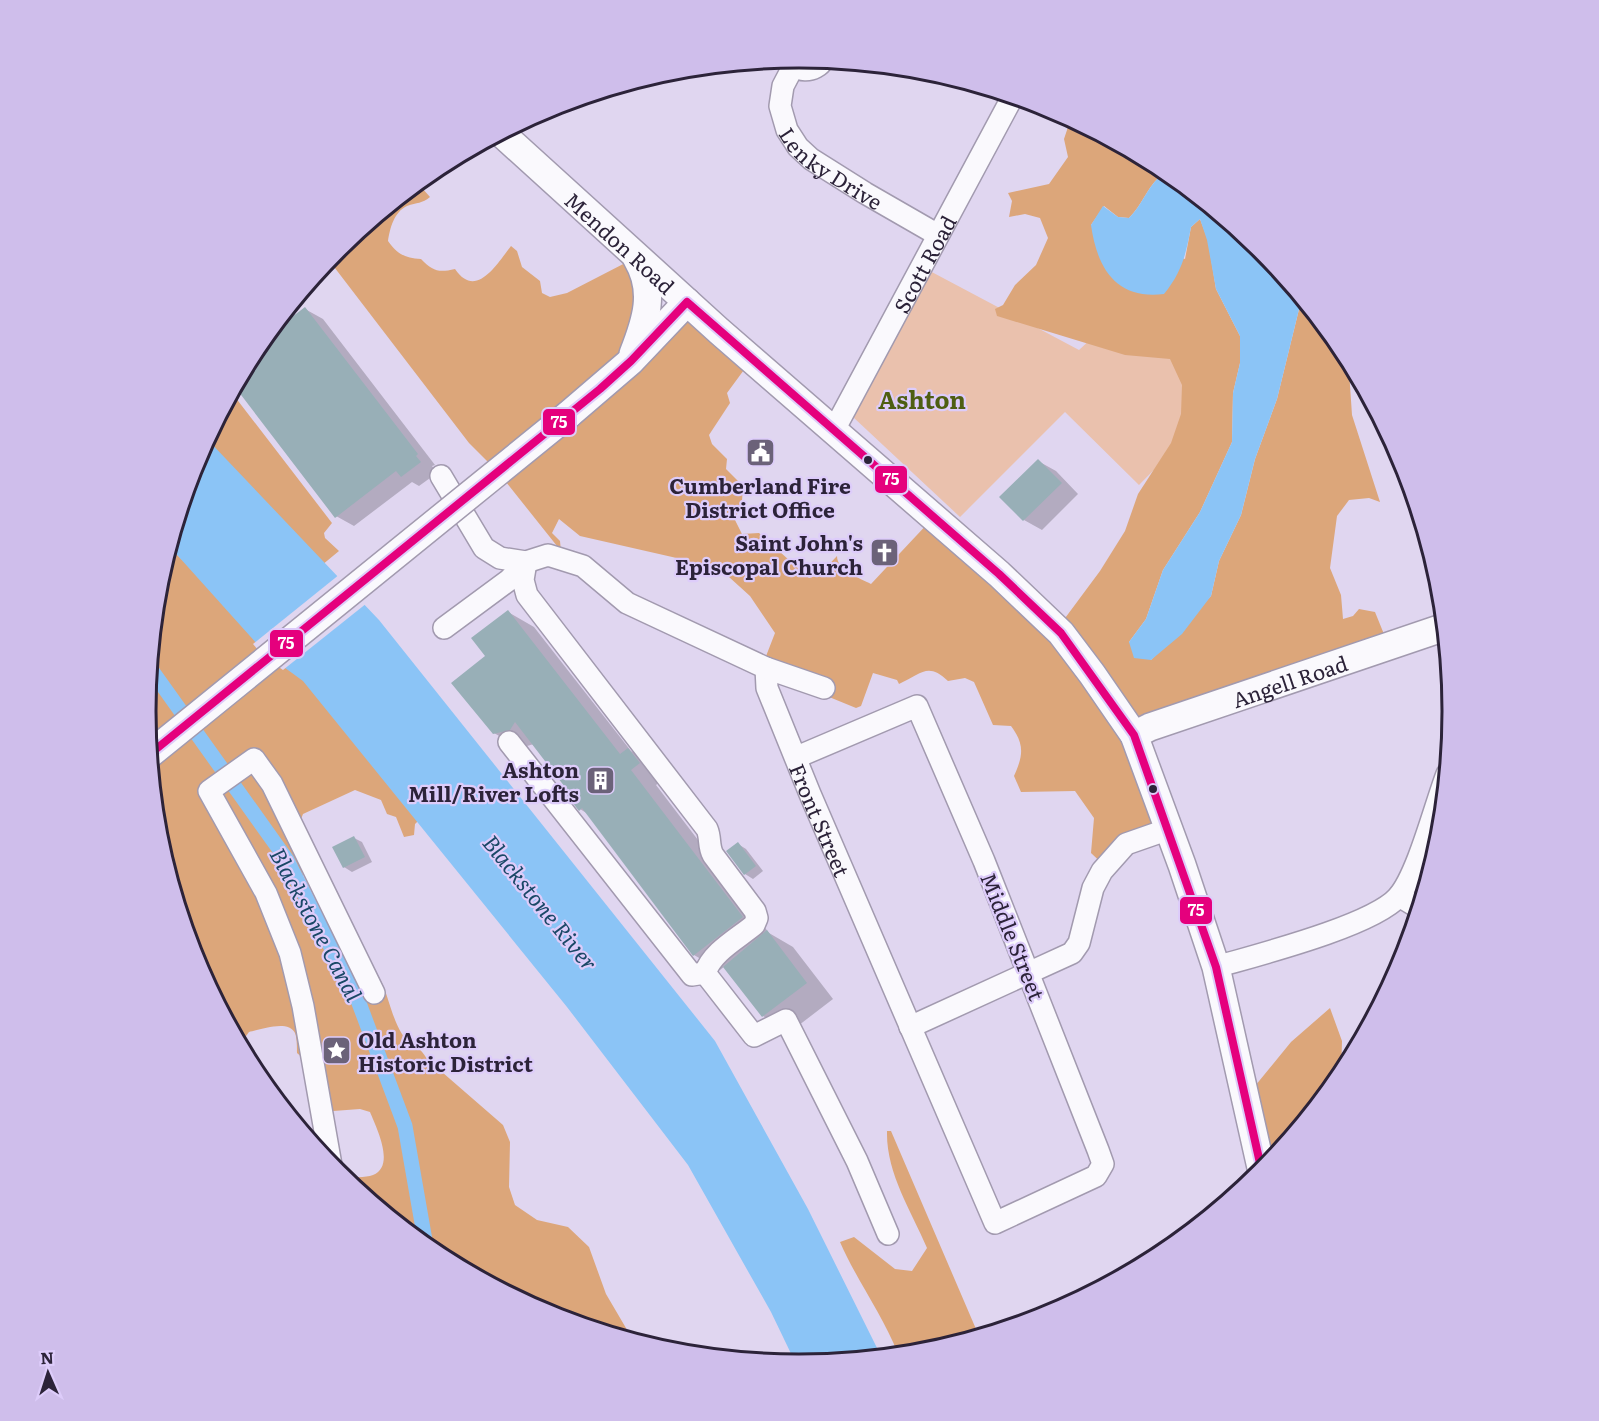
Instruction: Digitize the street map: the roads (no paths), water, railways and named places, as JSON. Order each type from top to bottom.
[{"type":"main road","name":"Mendon Road","points":[[507,138],[687,302],[999,574],[1061,633],[1134,735],[1216,967],[1259,1159]]},
{"type":"main road","points":[[627,246],[643,271],[649,293],[645,321],[631,361]]},
{"type":"main road","points":[[158,748],[568,415],[631,361],[687,302]]},
{"type":"main road","name":"Angell Road","points":[[1134,735],[1149,727],[1437,630]]},
{"type":"street","name":"Lenky Drive","points":[[788,68],[780,106],[787,130],[798,147],[811,159],[865,193],[938,235]]},
{"type":"street","name":"Scott Road","points":[[834,430],[1009,103]]},
{"type":"street","points":[[441,476],[484,548],[500,558],[526,562],[548,555],[584,566],[627,603],[766,668],[824,688]]},
{"type":"street","points":[[444,628],[509,580],[526,562]]},
{"type":"street","points":[[526,562],[523,580],[527,595],[707,829],[710,836],[708,845],[713,855],[755,911],[758,918],[754,925],[717,954],[705,973]]},
{"type":"street","name":"Front Street","points":[[766,668],[768,688],[810,794],[995,1224],[1087,1182],[1102,1169]]},
{"type":"street","name":"Middle Street","points":[[797,757],[917,706],[1029,971],[1098,1150],[1102,1169]]},
{"type":"street","points":[[509,742],[692,975],[705,973]]},
{"type":"street","points":[[328,1147],[302,997],[286,943],[266,893],[211,789],[254,759],[272,784],[374,993]]},
{"type":"street","points":[[1216,967],[1316,936],[1373,915],[1399,896],[1409,878],[1435,808]]},
{"type":"street","points":[[910,1027],[1072,953],[1079,943],[1093,888],[1102,871],[1126,844],[1169,829]]},
{"type":"street","points":[[1399,896],[1412,904]]},
{"type":"street","points":[[705,973],[754,1036],[786,1020],[857,1161],[888,1234]]},
{"type":"water","points":[[1159,177],[1191,200],[1254,256],[1300,307],[1277,399],[1255,459],[1241,515],[1219,561],[1211,596],[1182,634],[1151,660],[1134,658],[1129,642],[1146,619],[1163,570],[1200,512],[1232,442],[1233,393],[1240,363],[1240,336],[1216,289],[1207,240],[1200,219],[1191,227],[1182,262],[1164,294],[1147,295],[1133,292],[1121,286],[1104,267],[1098,255],[1091,225],[1103,206],[1118,217],[1129,218]]},
{"type":"water","name":"Blackstone River","points":[[214,446],[379,620],[715,1041],[808,1209],[877,1349],[791,1354],[771,1312],[688,1165],[567,1007],[303,681],[266,654],[176,554],[191,504]]},
{"type":"waterway","name":"Blackstone Canal","points":[[157,679],[287,860],[359,1003],[405,1126],[424,1232]]},
{"type":"place","name":"Cumberland Fire District Office","points":[[760,453]]},
{"type":"place","name":"Saint John's Episcopal Church","points":[[884,553]]},
{"type":"place","name":"Ashton Mill/River Lofts","points":[[600,780]]},
{"type":"place","name":"Old Ashton Historic District","points":[[337,1050]]},
{"type":"district","name":"Ashton","points":[[922,398]]}]
